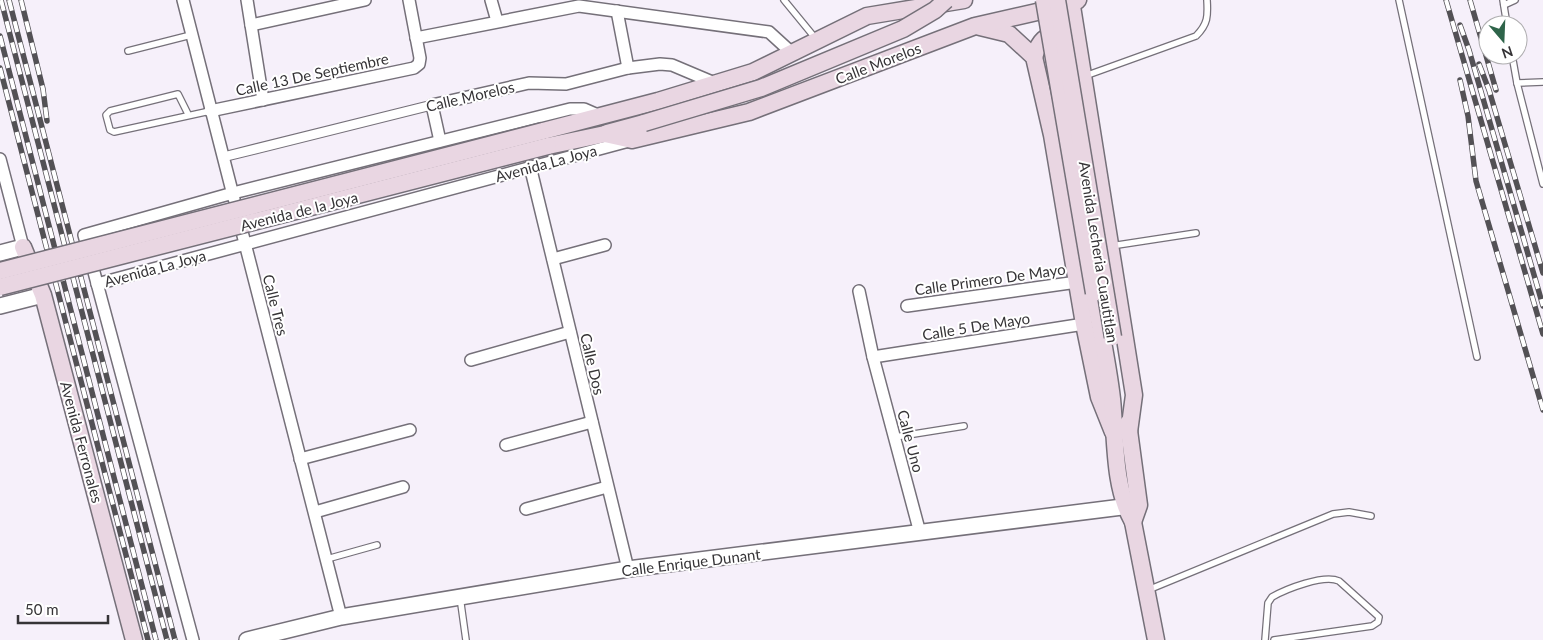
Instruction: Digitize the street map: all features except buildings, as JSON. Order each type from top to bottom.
[{"type":"main road","points":[[596,117],[718,84],[753,72],[867,16],[885,0]]},
{"type":"main road","name":"Avenida de la Joya","points":[[0,287],[601,135],[761,88],[904,29],[935,10],[946,0]]},
{"type":"main road","points":[[867,16],[964,0]]},
{"type":"main road","name":"Avenida Lecheria Cuautitlan","points":[[1044,0],[1112,398],[1121,432]]},
{"type":"main road","points":[[1070,1],[1134,395],[1121,432]]},
{"type":"main road","name":"Avenida Lecheria Cuautitlan","points":[[1070,1],[1114,336],[1121,432],[1132,505]]},
{"type":"main road","name":"Calle Morelos","points":[[601,135],[632,140],[749,112],[975,26],[1070,1]]},
{"type":"main road","points":[[975,26],[1009,34],[1034,57]]},
{"type":"main road","points":[[1076,34],[1062,33],[1047,36],[1038,45],[1034,57],[1052,135],[1084,324],[1099,397],[1121,432]]},
{"type":"main road","name":"Avenida de la Joya","points":[[0,271],[596,117]]},
{"type":"main road","name":"Avenida Ferronales","points":[[23,246],[43,296],[134,640]]},
{"type":"main road","points":[[1132,505],[1133,522],[1156,640]]},
{"type":"street","name":"Calle Tres","points":[[183,0],[341,617]]},
{"type":"street","points":[[247,0],[263,100]]},
{"type":"street","points":[[251,25],[365,0]]},
{"type":"street","points":[[409,0],[416,38],[497,21],[556,5],[579,6],[769,32],[792,53]]},
{"type":"street","points":[[491,0],[497,21]]},
{"type":"street","points":[[617,11],[628,68]]},
{"type":"street","name":"Calle 13 De Septiembre","points":[[210,111],[414,68],[419,64],[416,38]]},
{"type":"street","name":"Calle Morelos","points":[[223,157],[529,83],[566,84],[628,68],[660,64],[672,65],[718,84]]},
{"type":"street","points":[[432,105],[440,141]]},
{"type":"street","name":"Avenida La Joya","points":[[596,117],[584,109],[570,109],[233,193],[84,235],[97,284],[632,140]]},
{"type":"street","points":[[0,159],[23,246],[0,253]]},
{"type":"street","name":"Calle Dos","points":[[530,166],[628,570]]},
{"type":"street","points":[[553,258],[605,245]]},
{"type":"street","name":"Calle Primero De Mayo","points":[[907,306],[1077,282]]},
{"type":"street","points":[[97,284],[193,640]]},
{"type":"street","name":"Calle Uno","points":[[859,291],[873,357],[920,533]]},
{"type":"street","points":[[0,306],[43,296]]},
{"type":"street","name":"Calle 5 De Mayo","points":[[873,357],[1084,324]]},
{"type":"street","points":[[471,360],[570,332]]},
{"type":"street","points":[[506,445],[592,422]]},
{"type":"street","points":[[300,459],[410,430]]},
{"type":"street","points":[[315,512],[403,487]]},
{"type":"street","points":[[526,509],[607,487]]},
{"type":"street","name":"Calle Enrique Dunant","points":[[247,640],[341,617],[628,570],[1132,505]]},
{"type":"lane","points":[[784,0],[818,41]]},
{"type":"lane","points":[[1083,76],[1196,36],[1205,27],[1208,16],[1207,0]]},
{"type":"lane","points":[[1399,0],[1477,357]]},
{"type":"lane","points":[[1503,3],[1515,0]]},
{"type":"lane","points":[[128,51],[191,35]]},
{"type":"lane","points":[[1513,65],[1516,83],[1543,184]]},
{"type":"lane","points":[[1516,83],[1543,82]]},
{"type":"lane","points":[[188,114],[178,94],[110,112],[106,115],[110,130],[114,132],[188,114],[210,111]]},
{"type":"lane","points":[[1110,246],[1196,233]]},
{"type":"lane","points":[[895,437],[964,426]]},
{"type":"lane","points":[[1147,590],[1333,514],[1349,512],[1370,516]]},
{"type":"lane","points":[[327,559],[377,545]]},
{"type":"lane","points":[[1265,640],[1268,603],[1272,598],[1321,579],[1333,578],[1339,581],[1379,617],[1378,622],[1372,626],[1274,640]]},
{"type":"lane","points":[[460,597],[466,640]]},
{"type":"railway","points":[[1,0],[167,640]]},
{"type":"railway","points":[[9,0],[175,640]]},
{"type":"railway","points":[[21,0],[43,89],[47,121]]},
{"type":"railway","points":[[1446,0],[1543,334]]},
{"type":"railway","points":[[1470,0],[1496,90]]},
{"type":"railway","points":[[1460,25],[1469,50],[1543,306]]},
{"type":"railway","points":[[0,36],[156,640]]},
{"type":"railway","points":[[1479,65],[1489,90],[1543,273]]},
{"type":"railway","points":[[0,68],[148,640]]},
{"type":"railway","points":[[1460,80],[1468,116],[1476,181],[1543,410]]}]
